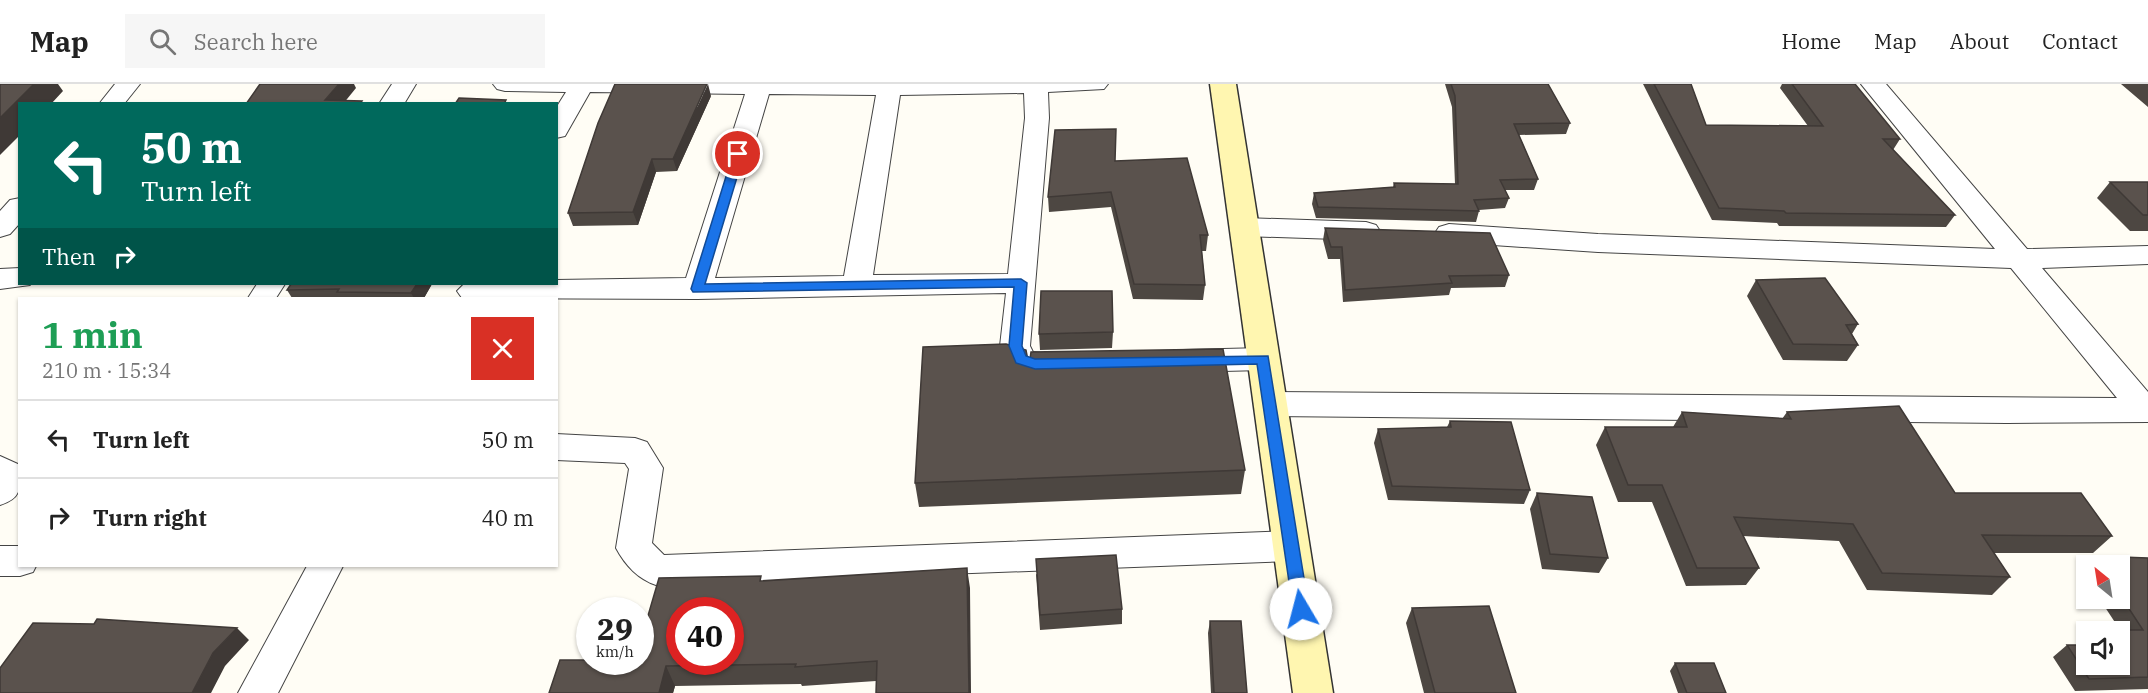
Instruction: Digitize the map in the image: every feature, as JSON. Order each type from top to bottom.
[{"type":"street","points":[[113,102],[128,84]]},
{"type":"street","points":[[392,102],[404,84]]},
{"type":"street","points":[[505,84],[889,88],[1096,84]]},
{"type":"street","points":[[558,127],[582,84]]},
{"type":"street","points":[[1223,84],[1313,693]]},
{"type":"street","points":[[1874,84],[2146,410]]},
{"type":"street","points":[[697,289],[759,85]]},
{"type":"street","points":[[1036,86],[1037,118],[1015,346],[1021,360],[1035,364],[1080,363]]},
{"type":"street","points":[[857,286],[889,88]]},
{"type":"street","points":[[0,228],[18,208]]},
{"type":"street","points":[[1244,227],[1388,231]]},
{"type":"street","points":[[1424,232],[1598,243],[2019,259],[2148,255]]},
{"type":"street","points":[[0,279],[18,278]]},
{"type":"street","points":[[472,291],[1021,283]]},
{"type":"street","points":[[1160,361],[1263,359]]},
{"type":"street","points":[[1271,404],[2007,411],[2146,410]]},
{"type":"street","points":[[558,447],[635,451],[646,468],[634,548],[656,570],[1291,546]]},
{"type":"street","points":[[0,469],[11,477],[0,492]]},
{"type":"street","points":[[0,561],[18,561]]},
{"type":"street","points":[[258,693],[325,567]]},
{"type":"building","points":[[0,84],[34,84],[0,118]]},
{"type":"building","points":[[260,84],[339,84],[325,100],[362,101],[361,102],[247,102]]},
{"type":"building","points":[[615,84],[707,84],[673,159],[652,159],[633,212],[568,213],[598,123]]},
{"type":"building","points":[[1451,84],[1548,84],[1570,123],[1514,124],[1538,179],[1500,180],[1509,198],[1474,200],[1479,211],[1318,207],[1314,193],[1395,187],[1394,183],[1458,184],[1455,96]]},
{"type":"building","points":[[1654,84],[1691,84],[1706,125],[1823,126],[1792,84],[1855,84],[1900,139],[1883,139],[1955,215],[1786,213],[1784,211],[1719,208]]},
{"type":"building","points":[[459,98],[506,100],[505,102],[456,102]]},
{"type":"building","points":[[1116,129],[1115,161],[1187,158],[1208,235],[1200,235],[1205,285],[1134,284],[1111,192],[1048,197],[1055,130]]},
{"type":"building","points":[[2110,182],[2148,182],[2148,215],[2143,215]]},
{"type":"building","points":[[1325,228],[1490,233],[1509,275],[1449,276],[1452,283],[1345,290],[1342,247],[1331,247]]},
{"type":"building","points":[[1825,278],[1858,324],[1846,325],[1858,345],[1793,344],[1756,280]]},
{"type":"building","points":[[290,285],[416,285],[411,293],[337,292],[339,289],[287,290]]},
{"type":"building","points":[[1041,291],[1112,291],[1113,332],[1039,334]]},
{"type":"building","points":[[1006,344],[1026,350],[1029,366],[1031,352],[1223,349],[1245,470],[915,483],[923,347]]},
{"type":"building","points":[[1899,406],[1955,493],[2081,493],[2112,536],[1982,535],[2010,577],[1882,573],[1853,524],[1734,517],[1759,568],[1697,568],[1662,485],[1628,485],[1605,427],[1687,427],[1682,412],[1791,419],[1787,412]]},
{"type":"building","points":[[1450,421],[1511,422],[1530,490],[1392,486],[1378,429],[1451,427]]},
{"type":"building","points":[[1537,493],[1592,497],[1608,558],[1550,554]]},
{"type":"building","points":[[1116,555],[1122,609],[1040,615],[1036,559]]},
{"type":"building","points":[[2130,557],[2148,558],[2148,677],[2089,679],[2086,675],[2130,675],[2130,630],[2143,630],[2129,609]]},
{"type":"building","points":[[967,568],[969,693],[876,693],[877,661],[795,667],[796,664],[744,665],[744,597],[666,597],[666,666],[659,693],[549,693],[560,660],[576,660],[576,675],[654,675],[653,597],[659,578],[761,576],[760,581]]},
{"type":"building","points":[[1489,606],[1516,693],[1435,693],[1412,608]]},
{"type":"building","points":[[97,619],[237,628],[213,653],[192,693],[0,693],[0,668],[33,623],[94,624]]},
{"type":"building","points":[[1210,621],[1241,621],[1247,693],[1214,693]]},
{"type":"building","points":[[2067,645],[2076,645],[2076,659]]},
{"type":"building","points":[[1675,663],[1714,663],[1726,693],[1687,693]]},
{"type":"route","points":[[738,154],[697,289],[1021,283],[1015,346],[1021,360],[1035,364],[1263,359],[1301,609]]}]
